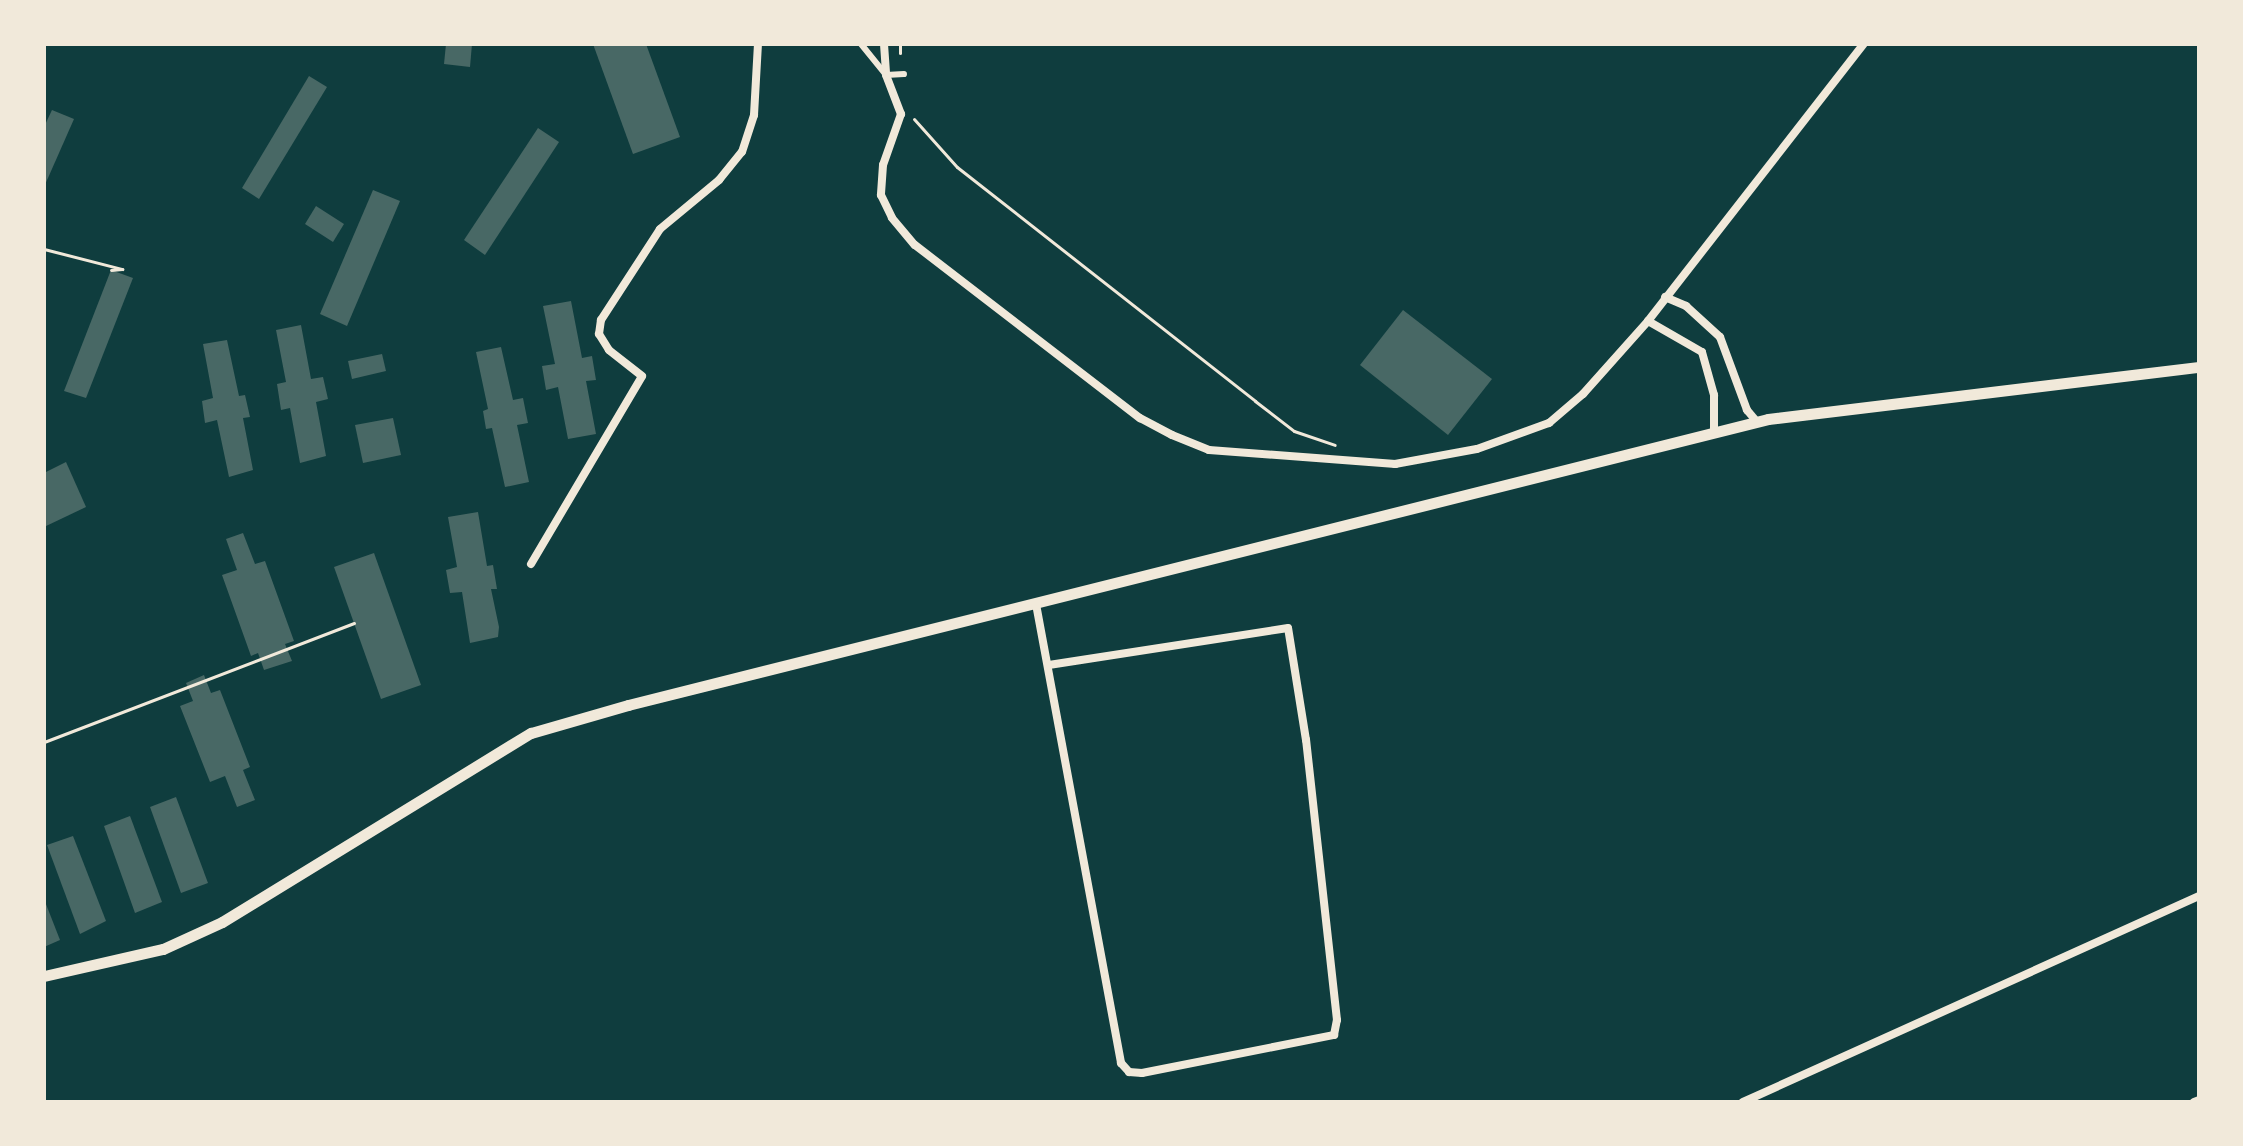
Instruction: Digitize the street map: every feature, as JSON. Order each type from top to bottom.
[{"type":"street","points":[[531,564],[642,376],[609,350],[599,334],[601,320],[660,229],[719,180],[742,152],[754,115],[758,44]]},
{"type":"street","points":[[861,44],[886,75]]},
{"type":"street","points":[[884,44],[886,75],[901,114],[883,165],[881,195],[892,218],[915,245],[1140,418],[1209,450],[1315,454],[1395,464],[1477,449],[1549,423],[1648,321],[1864,44]]},
{"type":"street","points":[[886,75],[904,74]]},
{"type":"street","points":[[1665,297],[1695,313],[1720,337],[1747,410],[1757,422]]},
{"type":"street","points":[[1648,321],[1702,352],[1714,395],[1714,433]]},
{"type":"street","points":[[44,976],[163,949],[222,922],[531,733],[1757,422],[2199,367]]},
{"type":"street","points":[[1036,604],[1121,1063],[1129,1072],[1142,1073],[1334,1035],[1337,1020],[1308,755],[1288,628],[1049,665]]},
{"type":"street","points":[[1743,1102],[2199,896]]},
{"type":"path","points":[[900,44],[904,74]]},
{"type":"path","points":[[912,111],[915,124],[957,167],[1255,401],[1294,431],[1349,450]]},
{"type":"path","points":[[44,249],[122,269],[111,270]]},
{"type":"path","points":[[44,742],[354,623]]},
{"type":"building","points":[[446,44],[472,44],[470,67],[444,64]]},
{"type":"building","points":[[593,44],[646,44],[680,137],[633,154]]},
{"type":"building","points":[[309,76],[327,87],[259,199],[242,188]]},
{"type":"building","points":[[52,110],[74,119],[44,187],[44,127]]},
{"type":"building","points":[[538,128],[559,142],[485,255],[464,240]]},
{"type":"building","points":[[373,190],[400,201],[347,326],[320,314]]},
{"type":"building","points":[[316,206],[344,224],[333,242],[305,224]]},
{"type":"building","points":[[111,270],[133,278],[86,398],[64,391]]},
{"type":"building","points":[[571,301],[582,358],[592,356],[596,380],[586,381],[596,434],[568,439],[558,387],[546,390],[542,366],[555,364],[543,306]]},
{"type":"building","points":[[1403,310],[1492,379],[1448,435],[1360,365]]},
{"type":"building","points":[[301,325],[311,379],[323,377],[328,399],[316,402],[326,456],[300,463],[290,408],[281,410],[277,384],[286,382],[276,330]]},
{"type":"building","points":[[227,340],[239,396],[245,395],[250,417],[243,418],[253,470],[229,477],[217,420],[205,423],[202,401],[213,398],[203,344]]},
{"type":"building","points":[[501,347],[513,400],[523,398],[528,423],[517,425],[529,482],[505,487],[492,428],[486,429],[483,411],[488,409],[476,352]]},
{"type":"building","points":[[382,354],[386,371],[352,379],[348,361]]},
{"type":"building","points":[[393,418],[401,455],[363,463],[355,425]]},
{"type":"building","points":[[66,462],[86,507],[44,527],[44,473]]},
{"type":"building","points":[[478,512],[487,566],[493,565],[497,589],[491,589],[499,627],[498,637],[470,643],[462,592],[450,593],[446,570],[457,567],[448,517]]},
{"type":"building","points":[[243,533],[255,564],[265,561],[294,641],[285,644],[292,661],[264,670],[258,653],[251,656],[222,575],[237,570],[226,539]]},
{"type":"building","points":[[374,553],[421,685],[381,699],[334,567]]},
{"type":"building","points":[[204,675],[211,693],[220,690],[250,767],[243,770],[255,800],[237,807],[225,776],[210,782],[180,706],[193,701],[186,683]]},
{"type":"building","points":[[176,797],[208,883],[181,893],[150,807]]},
{"type":"building","points":[[130,816],[162,902],[135,913],[104,826]]},
{"type":"building","points":[[73,836],[106,921],[80,934],[47,845]]},
{"type":"building","points":[[44,899],[60,940],[44,947]]}]
